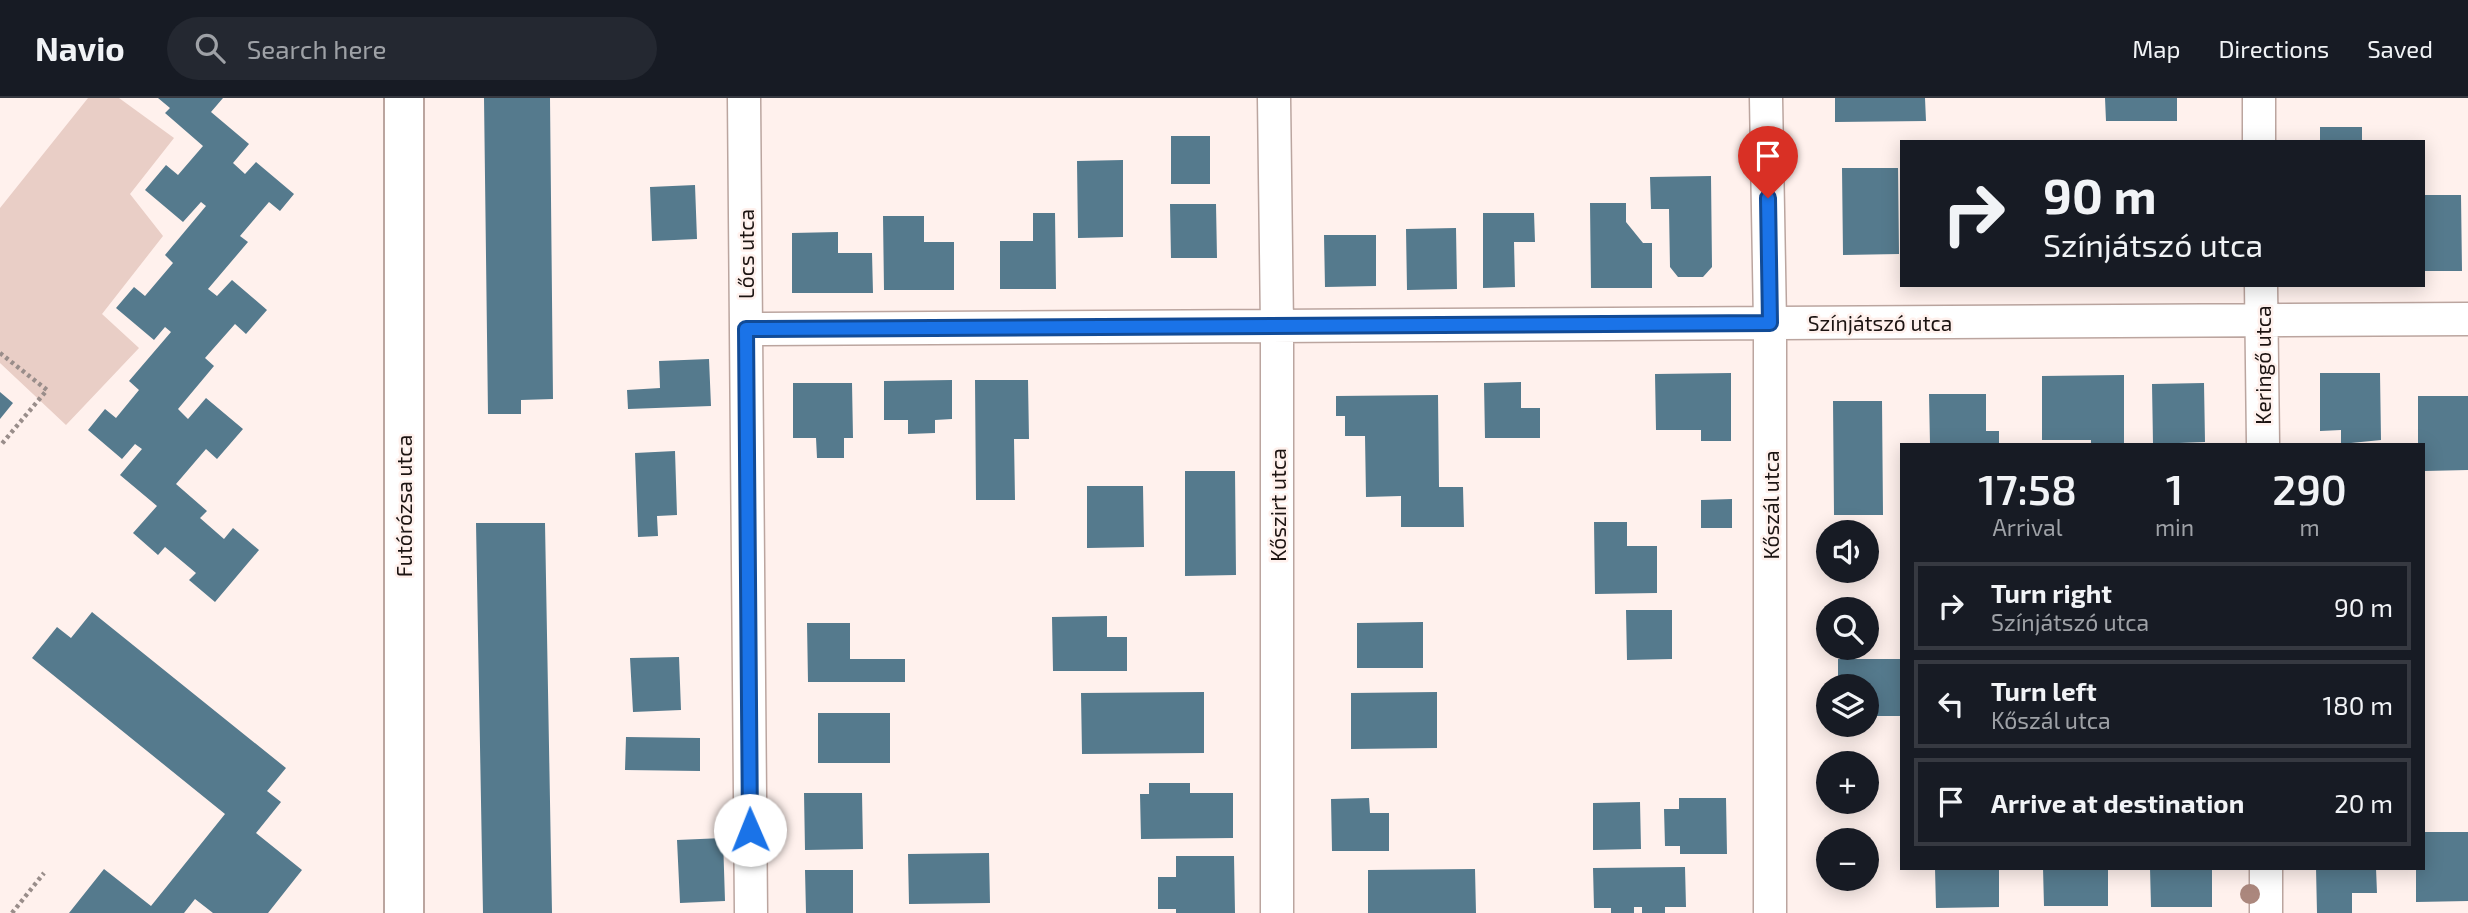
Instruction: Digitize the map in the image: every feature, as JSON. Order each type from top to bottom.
[{"type":"street","name":"Futórózsa utca","points":[[404,98],[404,913]]},
{"type":"street","name":"Lőcs utca","points":[[744,98],[751,913]]},
{"type":"street","name":"Kőszirt utca","points":[[1274,98],[1277,326],[1277,913]]},
{"type":"street","name":"Kőszál utca","points":[[1766,98],[1770,323],[1770,913]]},
{"type":"street","points":[[2259,98],[2259,140]]},
{"type":"street","name":"Keringő utca","points":[[2261,287],[2263,443]]},
{"type":"street","name":"Színjátszó utca","points":[[746,329],[2468,319]]},
{"type":"street","points":[[2266,870],[2266,913]]},
{"type":"path","points":[[0,353],[47,390],[0,446]]},
{"type":"path","points":[[12,913],[44,873]]},
{"type":"shaded area","points":[[88,98],[119,98],[174,138],[130,194],[163,236],[102,314],[139,348],[66,425],[0,363],[0,208]]},
{"type":"building","points":[[158,98],[223,98],[211,112],[249,144],[233,163],[245,174],[256,162],[294,194],[280,211],[269,202],[240,236],[248,242],[208,289],[217,296],[232,280],[267,310],[246,334],[235,324],[205,358],[214,366],[178,409],[188,419],[206,398],[243,429],[217,459],[206,449],[176,484],[207,511],[200,518],[224,539],[233,528],[259,550],[215,602],[189,580],[196,573],[165,547],[158,555],[133,533],[157,506],[120,475],[142,449],[135,444],[122,459],[88,430],[105,409],[116,418],[139,390],[129,381],[171,332],[165,327],[154,340],[116,308],[134,287],[145,296],[173,263],[165,255],[206,206],[201,202],[183,222],[145,190],[166,165],[178,175],[203,146],[165,113],[170,108]]},
{"type":"building","points":[[484,98],[550,98],[553,399],[521,400],[521,414],[488,414]]},
{"type":"building","points":[[1835,98],[1925,98],[1926,121],[1835,122]]},
{"type":"building","points":[[2105,98],[2177,98],[2177,121],[2106,121]]},
{"type":"building","points":[[2320,127],[2362,127],[2362,140],[2320,140]]},
{"type":"building","points":[[1171,136],[1210,136],[1210,184],[1171,184]]},
{"type":"building","points":[[1123,160],[1123,237],[1078,238],[1077,161]]},
{"type":"building","points":[[1842,168],[1898,168],[1899,254],[1843,255]]},
{"type":"building","points":[[1711,176],[1712,267],[1703,277],[1678,277],[1670,267],[1669,209],[1651,209],[1650,177]]},
{"type":"building","points":[[695,185],[697,239],[652,241],[650,187]]},
{"type":"building","points":[[2425,195],[2461,195],[2462,271],[2425,271]]},
{"type":"building","points":[[1590,203],[1626,203],[1626,222],[1643,243],[1652,243],[1652,288],[1591,288]]},
{"type":"building","points":[[1170,204],[1216,204],[1217,258],[1171,258]]},
{"type":"building","points":[[1033,213],[1055,213],[1056,289],[1000,289],[1000,241],[1033,241]]},
{"type":"building","points":[[1483,213],[1534,213],[1535,242],[1514,242],[1515,287],[1483,288]]},
{"type":"building","points":[[883,216],[924,216],[924,242],[954,242],[954,290],[884,290]]},
{"type":"building","points":[[1456,228],[1457,289],[1407,290],[1406,229]]},
{"type":"building","points":[[838,232],[838,253],[872,253],[873,293],[792,293],[792,233]]},
{"type":"building","points":[[1324,235],[1376,235],[1376,286],[1325,287]]},
{"type":"building","points":[[709,359],[711,406],[628,409],[627,390],[660,388],[659,361]]},
{"type":"building","points":[[1731,373],[1731,441],[1701,441],[1701,430],[1656,430],[1655,374]]},
{"type":"building","points":[[2320,373],[2380,373],[2381,440],[2341,443],[2341,430],[2320,431]]},
{"type":"building","points":[[2124,375],[2124,443],[2042,440],[2042,376]]},
{"type":"building","points":[[952,380],[952,419],[935,420],[935,433],[908,434],[908,420],[884,420],[884,381]]},
{"type":"building","points":[[975,380],[1028,380],[1029,439],[1014,439],[1015,500],[976,500]]},
{"type":"building","points":[[1521,382],[1521,408],[1540,408],[1540,438],[1485,438],[1484,383]]},
{"type":"building","points":[[793,383],[852,383],[853,438],[844,438],[844,458],[817,458],[816,438],[793,438]]},
{"type":"building","points":[[2204,383],[2205,442],[2153,443],[2152,384]]},
{"type":"building","points":[[0,392],[13,403],[0,419]]},
{"type":"building","points":[[1929,394],[1986,394],[1986,431],[1999,431],[1999,443],[1930,443]]},
{"type":"building","points":[[1438,395],[1439,487],[1463,487],[1464,527],[1401,527],[1401,496],[1366,497],[1365,436],[1345,436],[1345,416],[1336,416],[1336,396]]},
{"type":"building","points":[[2418,396],[2468,396],[2468,470],[2425,471],[2425,443],[2418,443]]},
{"type":"building","points":[[1833,401],[1882,401],[1883,515],[1834,515]]},
{"type":"building","points":[[675,451],[677,515],[657,516],[658,536],[638,537],[635,453]]},
{"type":"building","points":[[1185,471],[1235,471],[1236,575],[1185,576]]},
{"type":"building","points":[[1087,486],[1143,486],[1144,547],[1087,548]]},
{"type":"building","points":[[1732,499],[1732,528],[1701,528],[1701,500]]},
{"type":"building","points":[[1594,522],[1627,522],[1627,546],[1657,546],[1657,593],[1595,594]]},
{"type":"building","points":[[476,523],[545,523],[552,913],[483,913]]},
{"type":"building","points":[[1626,610],[1672,610],[1672,659],[1627,660]]},
{"type":"building","points":[[92,612],[286,768],[267,791],[281,802],[256,833],[302,870],[268,913],[213,913],[195,899],[184,913],[69,913],[104,869],[151,906],[225,814],[32,658],[57,627],[71,638]]},
{"type":"building","points":[[1107,616],[1107,637],[1127,637],[1127,671],[1053,671],[1052,617]]},
{"type":"building","points":[[1423,622],[1423,668],[1357,668],[1357,623]]},
{"type":"building","points":[[807,623],[850,623],[850,659],[905,659],[905,682],[808,682]]},
{"type":"building","points":[[679,657],[681,710],[633,712],[630,658]]},
{"type":"building","points":[[1900,659],[1900,716],[1879,716],[1879,674],[1838,674],[1838,660]]},
{"type":"building","points":[[1204,692],[1204,753],[1082,754],[1081,693]]},
{"type":"building","points":[[1437,692],[1437,748],[1351,749],[1351,693]]},
{"type":"building","points":[[818,713],[890,713],[890,763],[818,763]]},
{"type":"building","points":[[626,737],[700,738],[700,771],[625,770]]},
{"type":"building","points":[[1149,783],[1190,783],[1190,793],[1233,793],[1233,838],[1141,839],[1140,794],[1149,794]]},
{"type":"building","points":[[804,793],[862,793],[863,849],[805,850]]},
{"type":"building","points":[[1369,798],[1370,813],[1389,813],[1389,851],[1332,851],[1331,799]]},
{"type":"building","points":[[1679,798],[1726,798],[1727,854],[1680,854],[1680,846],[1665,846],[1664,809],[1679,809]]},
{"type":"building","points":[[1640,802],[1641,849],[1593,850],[1593,803]]},
{"type":"building","points":[[2425,832],[2468,832],[2468,901],[2416,902],[2416,870],[2425,870]]},
{"type":"building","points":[[723,838],[725,901],[680,903],[677,840]]},
{"type":"building","points":[[989,853],[990,903],[909,904],[908,854]]},
{"type":"building","points":[[1176,856],[1234,856],[1235,913],[1176,913],[1176,909],[1158,909],[1158,877],[1176,877]]},
{"type":"building","points":[[1685,867],[1686,907],[1665,907],[1665,913],[1642,913],[1642,907],[1634,907],[1634,913],[1611,913],[1611,908],[1594,908],[1593,868]]},
{"type":"building","points":[[1475,869],[1476,913],[1368,913],[1368,870]]},
{"type":"building","points":[[805,870],[853,870],[853,913],[806,913]]},
{"type":"building","points":[[1935,870],[1999,870],[1999,907],[1936,908]]},
{"type":"building","points":[[2043,870],[2108,870],[2108,906],[2044,906]]},
{"type":"building","points":[[2150,870],[2212,870],[2212,907],[2151,907]]},
{"type":"building","points":[[2316,870],[2376,870],[2377,893],[2352,893],[2352,913],[2317,913]]},
{"type":"route","points":[[750,830],[746,329],[1770,323],[1768,198]]}]
